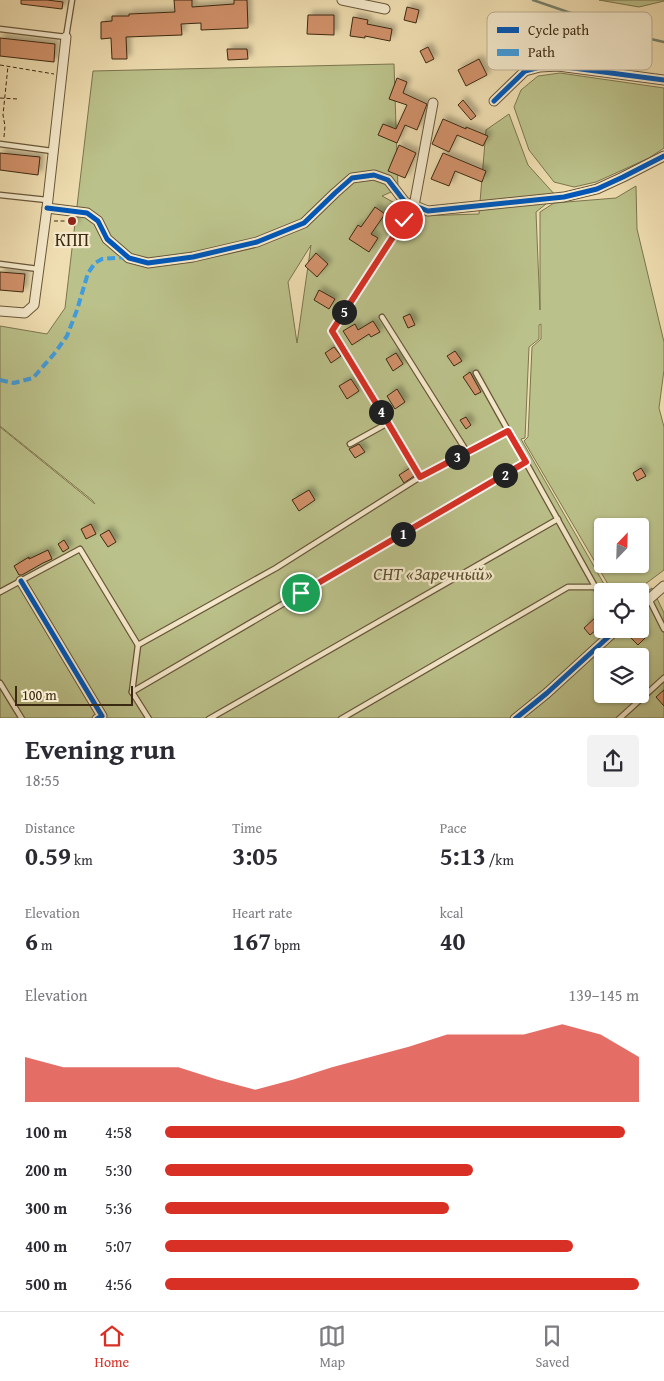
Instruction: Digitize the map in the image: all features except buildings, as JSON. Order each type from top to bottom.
[{"type":"street","points":[[342,0],[385,9]]},
{"type":"street","points":[[0,311],[25,313],[34,305],[66,37]]},
{"type":"street","points":[[494,101],[525,71],[529,70]]},
{"type":"street","points":[[588,70],[664,80]]},
{"type":"street","points":[[414,206],[433,103]]},
{"type":"street","points":[[47,204],[87,213],[98,221],[107,239],[129,258],[148,263],[193,257],[257,242],[304,223],[352,178],[374,175],[388,180],[405,202],[428,210],[564,197],[597,189],[664,156]]},
{"type":"street","points":[[21,581],[102,716],[97,718]]},
{"type":"street","points":[[649,599],[664,586]]},
{"type":"street","points":[[515,718],[547,693],[607,638]]},
{"type":"lane","points":[[0,29],[66,37],[72,0]]},
{"type":"lane","points":[[2,145],[52,151]]},
{"type":"lane","points":[[0,195],[47,204]]},
{"type":"lane","points":[[404,220],[332,331],[420,477]]},
{"type":"lane","points":[[0,264],[39,269]]},
{"type":"lane","points":[[382,317],[467,452]]},
{"type":"lane","points":[[476,373],[594,583]]},
{"type":"lane","points":[[350,444],[388,423]]},
{"type":"lane","points":[[138,645],[276,568],[420,477],[508,431]]},
{"type":"lane","points":[[132,692],[526,462]]},
{"type":"lane","points":[[209,718],[558,519]]},
{"type":"lane","points":[[0,592],[80,548],[138,645],[132,692],[149,718]]},
{"type":"lane","points":[[340,718],[568,587],[594,587]]},
{"type":"lane","points":[[649,599],[664,629]]},
{"type":"lane","points":[[619,718],[664,678]]},
{"type":"lane","points":[[0,683],[22,718]]},
{"type":"path","points":[[0,66],[61,75]]},
{"type":"path","points":[[2,145],[5,126],[3,115],[4,98],[8,66]]},
{"type":"path","points":[[0,98],[18,99]]},
{"type":"path","points":[[45,221],[68,221]]},
{"type":"green space","points":[[599,0],[664,0],[664,1],[639,7]]},
{"type":"green space","name":"СНТ «Заречный»","points":[[394,64],[398,189],[382,196],[418,216],[479,214],[486,130],[509,114],[528,165],[556,196],[536,212],[540,310],[540,212],[554,203],[616,198],[636,186],[637,229],[664,342],[664,370],[659,408],[664,427],[664,570],[647,583],[607,583],[601,573],[649,573],[649,518],[594,518],[594,560],[524,441],[528,437],[532,347],[541,339],[541,324],[539,325],[539,339],[529,347],[525,438],[521,439],[594,567],[594,573],[598,573],[603,583],[594,583],[594,638],[649,638],[649,590],[652,588],[664,613],[664,718],[0,718],[0,427],[95,504],[0,426],[0,326],[47,334],[65,308],[93,71]],"holes":[[[311,245],[297,343],[288,282]]]},
{"type":"green space","points":[[560,73],[664,88],[664,148],[649,158],[596,182],[574,187],[554,182],[529,150],[514,107],[521,90],[538,76]]},
{"type":"waterway","points":[[533,0],[568,12]]},
{"type":"waterway","points":[[652,39],[664,42]]},
{"type":"marked path","points":[[0,380],[14,383],[33,378],[67,336],[88,273],[95,263],[102,259],[127,257]]},
{"type":"cycle path","points":[[494,101],[525,71],[529,70]]},
{"type":"cycle path","points":[[588,70],[664,80]]},
{"type":"cycle path","points":[[47,208],[87,213],[98,221],[107,239],[129,258],[148,263],[193,257],[257,242],[304,223],[352,178],[374,175],[388,180],[405,202],[428,211],[564,197],[597,189],[664,156]]},
{"type":"cycle path","points":[[21,581],[102,716],[99,718]]},
{"type":"cycle path","points":[[516,718],[547,693],[607,638]]},
{"type":"place","name":"КПП","points":[[72,221]]},
{"type":"route","points":[[301,593],[526,462],[508,431],[420,477],[332,331],[404,220]]}]
